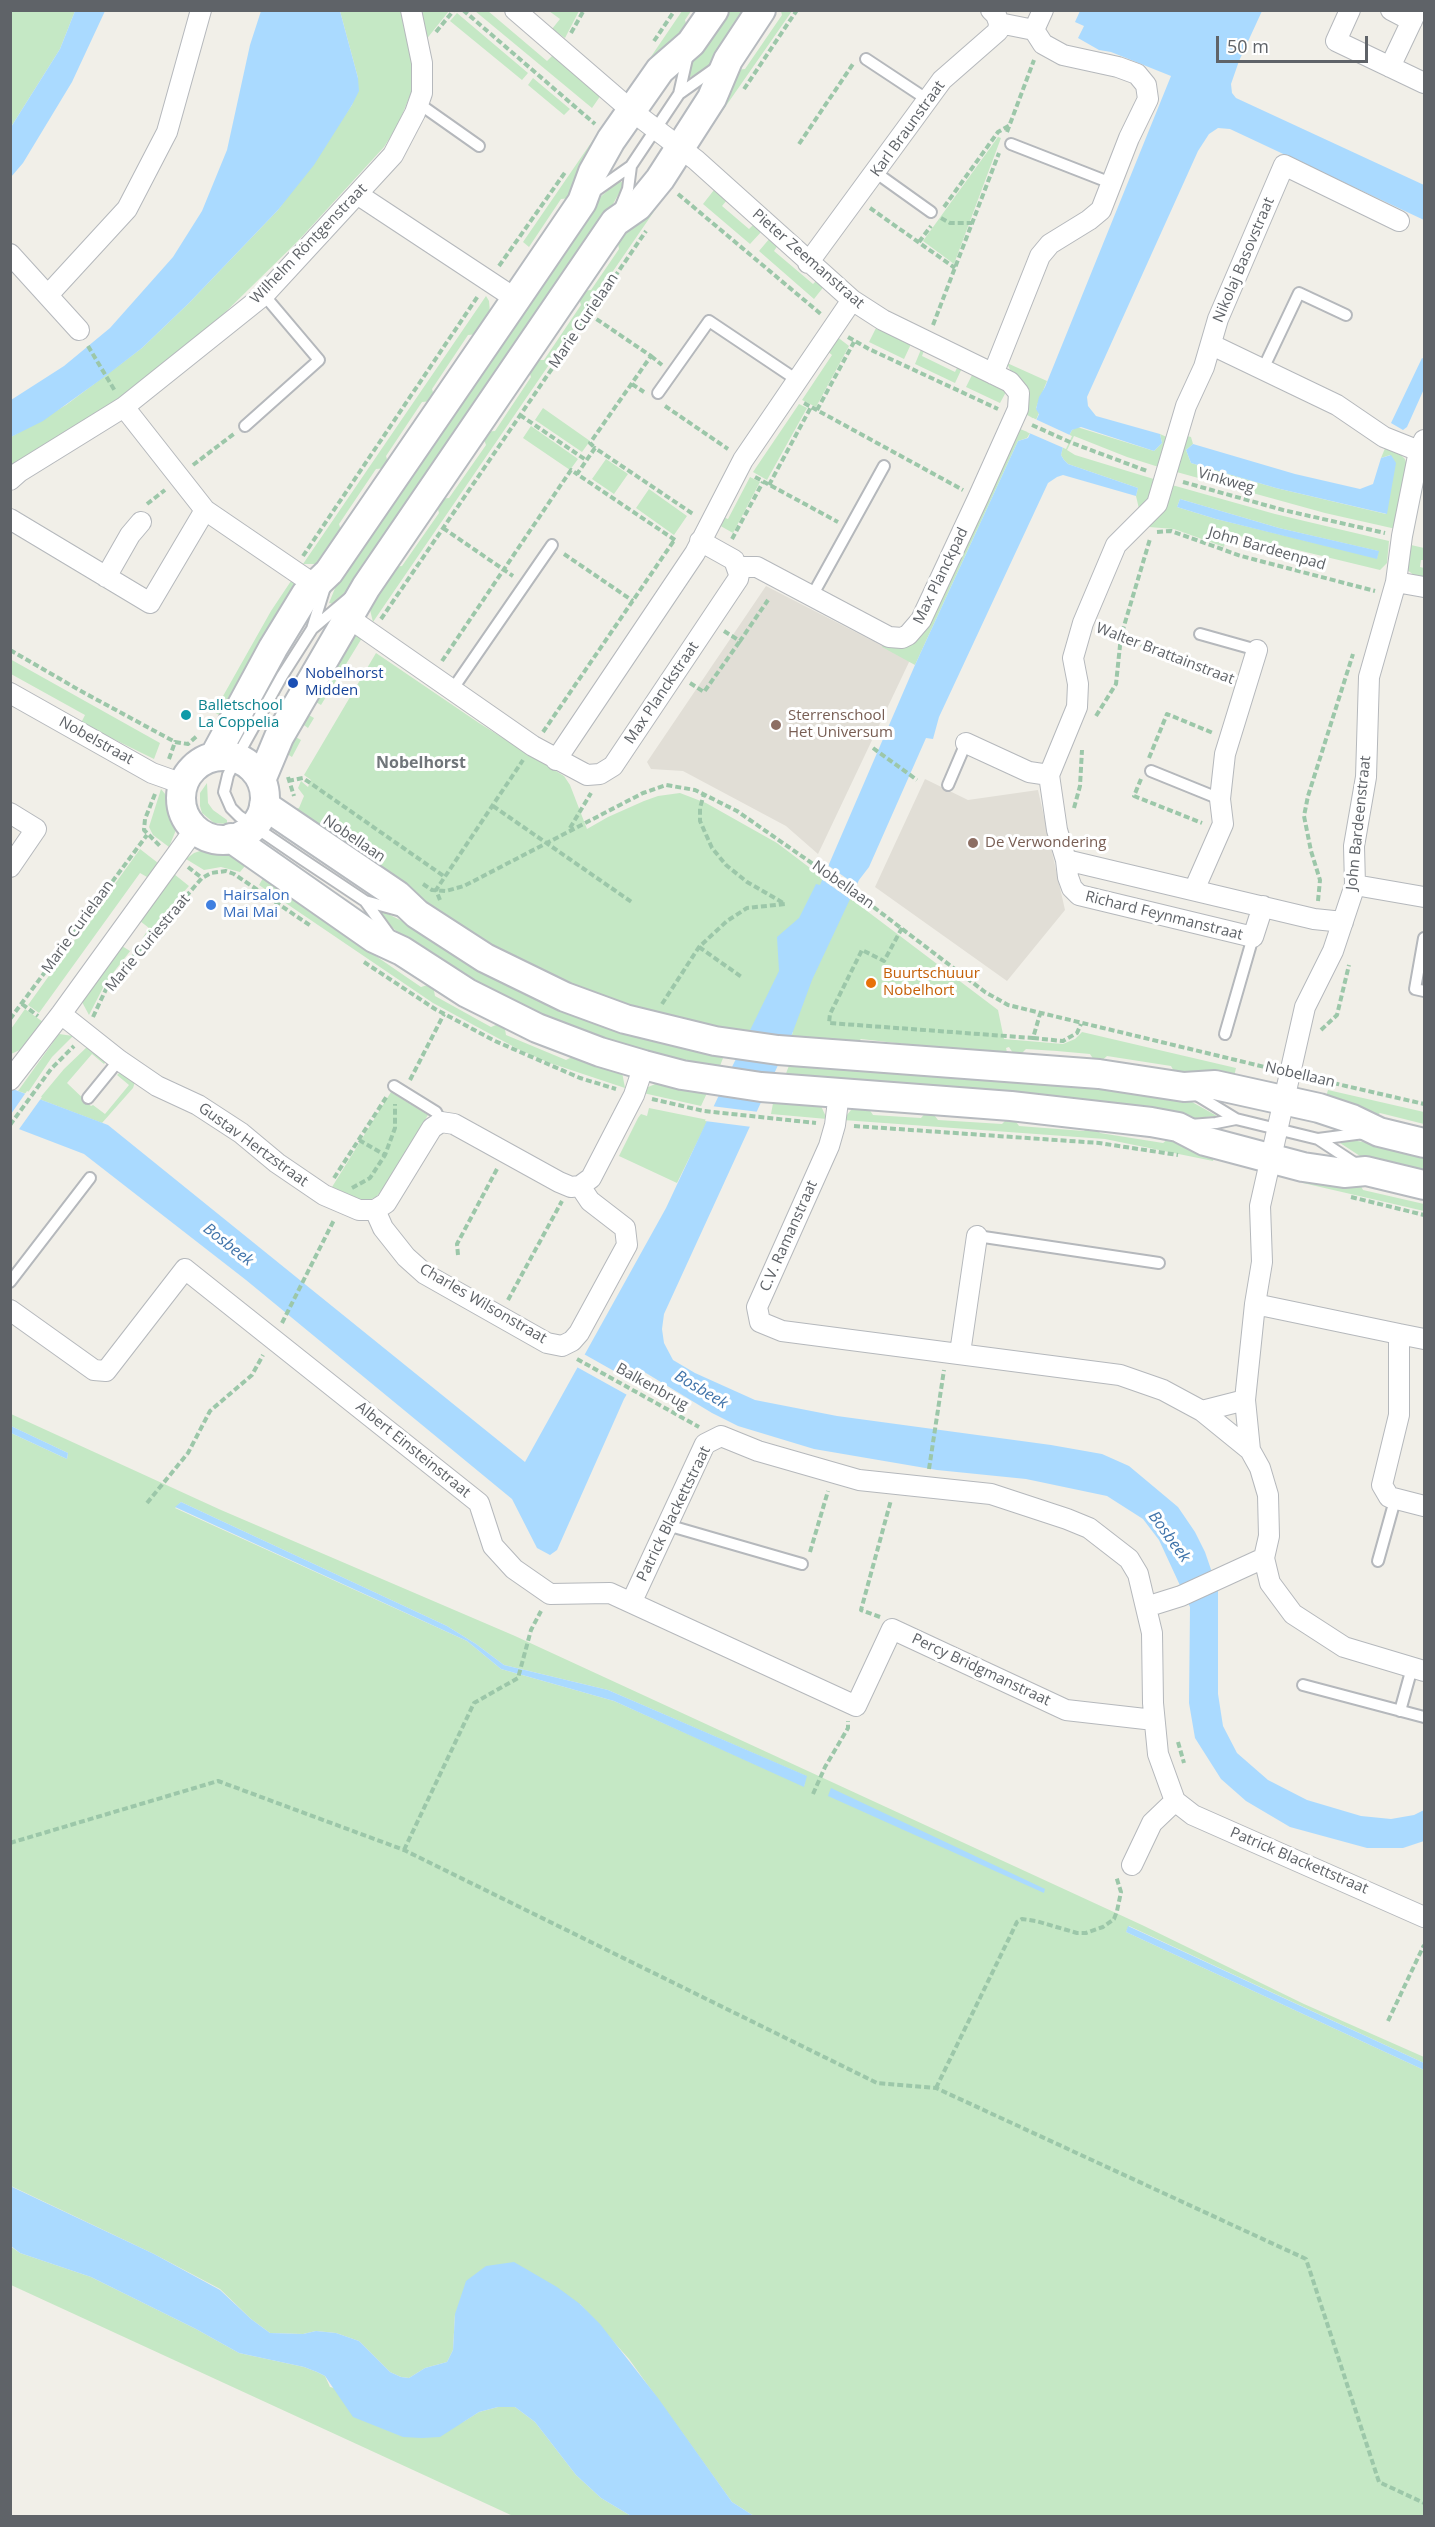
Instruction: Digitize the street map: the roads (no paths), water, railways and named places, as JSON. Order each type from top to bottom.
[{"type":"street","points":[[48,295],[127,208],[167,132],[201,10]]},
{"type":"street","name":"Wilhelm Röntgenstraat","points":[[10,480],[19,472],[124,407],[264,295],[393,155],[422,93],[422,63],[411,10]]},
{"type":"street","name":"Pieter Zeemanstraat","points":[[515,10],[632,111],[680,147],[852,300],[883,320],[1010,382],[1019,393],[1021,420]]},
{"type":"street","name":"Marie Curielaan","points":[[225,758],[273,648],[306,594],[312,576],[516,299],[582,202],[601,156],[660,70],[691,43],[714,10]]},
{"type":"street","name":"Marie Curielaan","points":[[259,806],[279,737],[360,625],[366,586],[615,222],[638,206],[654,187],[712,98],[728,60],[761,10]]},
{"type":"street","points":[[1039,37],[1043,10]]},
{"type":"street","points":[[1350,10],[1336,41],[1425,83]]},
{"type":"street","points":[[1390,67],[1414,16],[1391,10]]},
{"type":"street","points":[[993,374],[1040,256],[1050,244],[1101,210],[1148,99],[1146,85],[1137,75],[1118,67],[1063,55],[1039,37],[995,17]]},
{"type":"street","name":"Karl Braunstraat","points":[[808,263],[942,80],[998,32],[995,17]]},
{"type":"street","name":"Nikolaj Basovstraat","points":[[1049,775],[1077,707],[1078,684],[1073,658],[1083,623],[1116,545],[1146,527],[1157,504],[1186,406],[1212,345],[1218,319],[1284,165],[1399,221]]},
{"type":"street","points":[[357,194],[516,299]]},
{"type":"street","points":[[13,260],[48,295],[82,335]]},
{"type":"street","points":[[360,625],[556,760],[701,540],[741,464],[852,300]]},
{"type":"street","points":[[1212,345],[1262,371],[1337,405],[1384,437],[1422,445]]},
{"type":"street","points":[[124,407],[205,510],[312,576]]},
{"type":"street","name":"Max Planckpad","points":[[812,596],[889,637],[902,638],[908,635],[921,620],[978,498],[1021,420]]},
{"type":"street","name":"John Bardeenstraat","points":[[1250,1450],[1245,1400],[1255,1304],[1262,1262],[1260,1206],[1305,1008],[1333,951],[1355,885],[1354,846],[1366,777],[1369,677],[1394,589],[1402,536],[1422,445]]},
{"type":"street","points":[[10,519],[150,603],[205,510]]},
{"type":"street","points":[[106,577],[130,535],[141,522]]},
{"type":"street","points":[[701,540],[731,560],[757,567],[812,596]]},
{"type":"street","name":"Max Planckstraat","points":[[556,760],[587,775],[600,774],[613,766],[738,579],[731,560]]},
{"type":"street","points":[[1394,589],[1425,587]]},
{"type":"street","name":"Walter Brattainstraat","points":[[1194,890],[1223,824],[1220,799],[1225,754],[1257,650]]},
{"type":"street","name":"Nobelstraat","points":[[10,693],[152,773],[183,784]]},
{"type":"street","points":[[966,743],[1029,772],[1049,775]]},
{"type":"street","points":[[225,758],[251,767],[259,806],[216,839],[195,829],[189,821],[182,804],[183,784],[198,764],[225,758]]},
{"type":"street","name":"Richard Feynmanstraat","points":[[1049,775],[1057,830],[1066,860],[1068,877],[1072,888],[1079,895],[1253,937],[1263,906]]},
{"type":"street","name":"Nobellaan","points":[[259,806],[397,895],[429,909],[485,958],[565,997],[617,1017],[662,1030],[778,1050],[1099,1074],[1184,1088],[1286,1086],[1333,1112],[1379,1132],[1425,1143]]},
{"type":"street","name":"Nobellaan","points":[[259,806],[374,938],[402,951],[467,993],[537,1028],[600,1052],[644,1065],[761,1087],[1082,1112],[1178,1127],[1205,1141],[1270,1159],[1335,1172],[1366,1171],[1425,1185]]},
{"type":"street","points":[[10,813],[36,829],[10,867]]},
{"type":"street","name":"Marie Curiestraat","points":[[13,1071],[61,1014],[173,856],[195,829]]},
{"type":"street","name":"Richard Feynmanstraat","points":[[1066,860],[1314,919],[1342,922]]},
{"type":"street","points":[[1355,885],[1425,897]]},
{"type":"street","name":"Gustav Hertzstraat","points":[[61,1014],[119,1060],[157,1086],[198,1105],[232,1127],[276,1163],[324,1195],[359,1210],[375,1210]]},
{"type":"street","points":[[375,1210],[386,1203],[432,1128],[441,1122],[454,1124],[559,1182],[571,1187],[580,1186],[591,1178],[634,1095],[644,1065]]},
{"type":"street","name":"C.V. Ramanstraat","points":[[839,1093],[835,1125],[829,1146],[757,1307],[760,1322],[782,1331],[1120,1375],[1163,1390],[1202,1411],[1250,1450]]},
{"type":"street","name":"Charles Wilsonstraat","points":[[375,1210],[383,1228],[412,1263],[425,1274],[547,1343],[562,1346],[572,1341],[579,1333],[627,1245],[628,1236],[625,1228],[590,1201],[580,1186]]},
{"type":"street","points":[[953,1352],[977,1236]]},
{"type":"street","name":"Albert Einsteinstraat","points":[[10,1310],[94,1370],[106,1371],[185,1269],[278,1329],[479,1503],[493,1546],[514,1569],[550,1594],[604,1592],[632,1601]]},
{"type":"street","points":[[1255,1304],[1425,1339]]},
{"type":"street","points":[[1399,1334],[1399,1415],[1382,1485],[1384,1493],[1395,1500],[1425,1506]]},
{"type":"street","points":[[1202,1411],[1245,1400]]},
{"type":"street","name":"Patrick Blackettstraat","points":[[632,1601],[705,1444],[721,1436],[758,1451],[859,1480],[991,1494],[1089,1528],[1129,1559],[1138,1574],[1152,1633],[1154,1720],[1158,1754],[1175,1801],[1193,1815],[1425,1917]]},
{"type":"street","points":[[1250,1450],[1260,1468],[1268,1495],[1269,1536],[1263,1558],[1270,1583],[1293,1614],[1344,1647],[1418,1670]]},
{"type":"street","points":[[1146,1606],[1181,1596],[1263,1558]]},
{"type":"street","name":"Percy Bridgmanstraat","points":[[632,1601],[853,1704],[892,1629],[1066,1710],[1154,1720]]},
{"type":"street","points":[[1132,1864],[1152,1823],[1175,1801]]},
{"type":"lane","name":"Marie Curielaan","points":[[679,94],[691,43]]},
{"type":"lane","points":[[866,59],[928,100]]},
{"type":"lane","name":"Marie Curielaan","points":[[582,202],[631,166],[679,94],[728,60]]},
{"type":"lane","points":[[418,103],[479,146]]},
{"type":"lane","points":[[1007,142],[1111,183]]},
{"type":"lane","name":"Marie Curielaan","points":[[615,222],[628,189],[631,166]]},
{"type":"lane","points":[[875,172],[934,214]]},
{"type":"lane","points":[[1262,371],[1299,293],[1346,315]]},
{"type":"lane","points":[[245,426],[319,360],[264,295]]},
{"type":"lane","points":[[656,397],[709,321],[792,387]]},
{"type":"lane","points":[[812,596],[884,466]]},
{"type":"lane","points":[[452,690],[552,545]]},
{"type":"lane","name":"Marie Curielaan","points":[[312,576],[312,629]]},
{"type":"lane","name":"Marie Curielaan","points":[[225,758],[312,629],[366,586]]},
{"type":"lane","name":"Walter Brattainstraat","points":[[1200,634],[1257,650]]},
{"type":"lane","points":[[948,785],[966,743]]},
{"type":"lane","points":[[225,758],[225,797],[231,808],[259,806]]},
{"type":"lane","points":[[1151,771],[1220,799]]},
{"type":"lane","name":"Nobellaan","points":[[259,806],[365,901],[402,951]]},
{"type":"lane","name":"Nobellaan","points":[[365,901],[391,910],[429,909]]},
{"type":"lane","name":"Richard Feynmanstraat","points":[[1225,1034],[1253,937]]},
{"type":"lane","points":[[1425,938],[1415,989],[1425,992]]},
{"type":"lane","points":[[88,1098],[119,1060]]},
{"type":"lane","points":[[399,1088],[436,1112],[441,1122]]},
{"type":"lane","name":"Nobellaan","points":[[1184,1088],[1236,1119],[1318,1139],[1366,1171]]},
{"type":"lane","name":"Nobellaan","points":[[1178,1127],[1236,1119]]},
{"type":"lane","name":"Nobellaan","points":[[1318,1139],[1379,1132]]},
{"type":"lane","points":[[10,1282],[90,1178]]},
{"type":"lane","points":[[977,1236],[1159,1263]]},
{"type":"lane","points":[[1378,1561],[1395,1500]]},
{"type":"lane","points":[[668,1525],[802,1564]]},
{"type":"lane","points":[[1400,1711],[1418,1670]]},
{"type":"lane","points":[[1303,1685],[1425,1717]]},
{"type":"water","points":[[75,11],[105,11],[72,82],[23,163],[11,177],[11,127],[60,49]]},
{"type":"water","points":[[261,11],[340,11],[358,78],[359,91],[352,105],[314,165],[278,210],[189,303],[142,348],[107,375],[43,421],[11,437],[11,400],[64,366],[110,328],[173,257],[202,211],[227,150],[250,45]]},
{"type":"water","name":"Bosbeek","points":[[1080,11],[1262,11],[1239,61],[1231,84],[1232,93],[1236,98],[1424,185],[1424,220],[1230,129],[1218,128],[1209,134],[1198,151],[1087,397],[1088,406],[1096,416],[1160,434],[1162,443],[1154,451],[1081,427],[1072,430],[1063,447],[1061,455],[1064,460],[1068,464],[1138,488],[1136,496],[1063,475],[1048,483],[939,717],[933,739],[926,738],[869,867],[859,880],[812,980],[791,1037],[782,1036],[779,1063],[664,1314],[662,1329],[664,1343],[673,1360],[695,1373],[755,1400],[837,1416],[1102,1454],[1129,1466],[1178,1507],[1205,1552],[1218,1590],[1218,1694],[1223,1726],[1237,1753],[1268,1780],[1307,1800],[1361,1816],[1391,1819],[1414,1815],[1424,1810],[1424,1841],[1403,1848],[1367,1848],[1290,1827],[1246,1801],[1221,1779],[1195,1738],[1189,1703],[1190,1607],[1159,1540],[1143,1519],[1107,1496],[1026,1479],[937,1470],[814,1449],[738,1426],[641,1370],[624,1399],[557,1550],[550,1555],[537,1548],[512,1499],[246,1280],[84,1154],[11,1126],[10,1088],[108,1125],[525,1462],[666,1208],[719,1095],[727,1096],[731,1069],[779,971],[777,937],[799,918],[816,884],[820,885],[915,665],[1018,441],[1028,438],[1039,414],[1036,409],[1039,397],[1171,76],[1111,52],[1099,50],[1078,38],[1084,26],[1075,22]]},
{"type":"water","points":[[1422,358],[1424,359],[1424,389],[1407,427],[1403,430],[1391,423]]},
{"type":"water","points":[[1193,444],[1295,474],[1360,489],[1373,484],[1381,458],[1391,455],[1396,463],[1387,514],[1276,488],[1191,463],[1186,450]]},
{"type":"water","points":[[1180,499],[1279,528],[1379,551],[1377,559],[1216,519],[1177,507]]},
{"type":"water","points":[[11,1426],[68,1453],[67,1459],[11,1433]]},
{"type":"water","points":[[181,1502],[447,1626],[504,1665],[608,1690],[807,1776],[804,1787],[614,1701],[501,1669],[467,1641],[175,1507]]},
{"type":"water","points":[[831,1788],[1045,1889],[1044,1893],[828,1796]]},
{"type":"water","points":[[1128,1926],[1424,2063],[1424,2070],[1126,1932]]},
{"type":"water","points":[[10,2186],[154,2254],[220,2290],[270,2333],[303,2334],[316,2331],[336,2333],[359,2341],[390,2372],[401,2377],[409,2378],[425,2368],[447,2362],[453,2350],[455,2314],[466,2281],[486,2266],[514,2262],[557,2287],[580,2304],[600,2324],[658,2398],[732,2502],[754,2516],[631,2516],[601,2498],[576,2475],[535,2422],[515,2407],[498,2407],[479,2412],[440,2437],[403,2437],[353,2417],[325,2376],[317,2372],[239,2353],[91,2277],[20,2253],[11,2246]]},
{"type":"place","name":"Nobelhorst Midden","points":[[293,683]]},
{"type":"place","name":"Balletschool La Coppelia","points":[[186,715]]},
{"type":"place","name":"Sterrenschool Het Universum","points":[[776,725]]},
{"type":"place","name":"De Verwondering","points":[[973,843]]},
{"type":"place","name":"Hairsalon Mai Mai","points":[[211,905]]},
{"type":"place","name":"Buurtschuuur Nobelhort","points":[[871,983]]},
{"type":"district","name":"Nobelhorst","points":[[421,763]]}]
